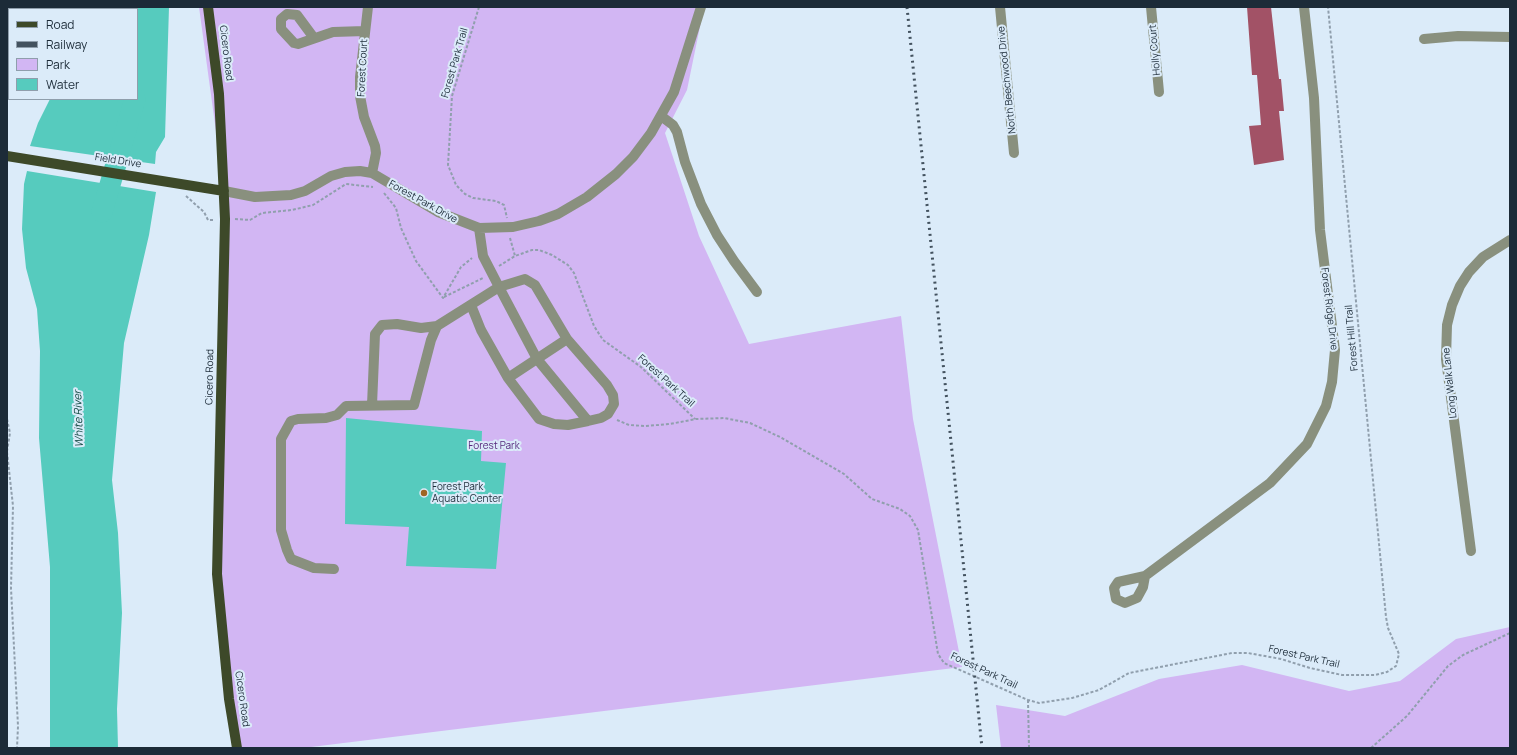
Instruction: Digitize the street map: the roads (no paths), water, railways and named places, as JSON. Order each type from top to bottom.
[{"type":"main road","name":"Cicero Road","points":[[208,7],[219,94],[225,219],[217,574],[229,699],[238,748]]},
{"type":"main road","name":"Field Drive","points":[[7,156],[224,191]]},
{"type":"street","name":"Forest Court","points":[[368,7],[360,96],[364,117],[376,146],[372,173]]},
{"type":"street","name":"Forest Park Drive","points":[[224,191],[255,197],[278,197],[305,191],[331,176],[345,172],[360,171],[372,173],[438,212],[479,228],[524,225],[558,214],[602,186],[632,157],[661,116],[674,92],[701,7]]},
{"type":"street","name":"North Beechwood Drive","points":[[1000,7],[1014,153]]},
{"type":"street","name":"Holly Court","points":[[1151,7],[1159,92]]},
{"type":"street","name":"Forest Ridge Drive","points":[[1145,576],[1204,533],[1283,471],[1308,444],[1326,406],[1332,382],[1335,350],[1320,230],[1314,98],[1304,7]]},
{"type":"street","points":[[314,38],[333,32],[365,31]]},
{"type":"street","points":[[1424,39],[1458,36],[1510,38]]},
{"type":"street","points":[[661,116],[673,125],[677,132],[685,162],[693,183],[717,235],[734,261],[758,292]]},
{"type":"street","points":[[479,228],[483,256],[537,359],[588,421]]},
{"type":"street","name":"Long Walk Lane","points":[[1471,551],[1446,359],[1447,325],[1452,305],[1460,286],[1469,272],[1483,257],[1510,240]]},
{"type":"street","points":[[372,405],[375,334],[382,325],[397,324],[420,328],[437,326],[499,287],[525,279],[530,280],[535,285],[567,339],[607,385],[613,396],[614,404],[608,414],[601,418],[568,425],[554,424],[539,419],[508,378],[481,330],[471,305]]},
{"type":"street","points":[[334,570],[314,568],[291,559],[287,550],[282,530],[281,439],[291,421],[298,419],[326,418],[337,415],[346,406],[414,405],[430,340],[437,326]]},
{"type":"street","points":[[508,378],[567,339]]},
{"type":"water","points":[[169,7],[165,137],[156,152],[155,164],[30,146],[38,123],[50,100],[138,100],[138,8],[89,8]]},
{"type":"water","points":[[27,171],[156,192],[149,235],[124,343],[112,480],[118,533],[122,613],[117,709],[118,748],[50,748],[50,567],[39,438],[40,351],[37,309],[26,268],[22,229],[24,184]]},
{"type":"water","name":"Forest Park Aquatic Center","points":[[346,418],[482,431],[481,461],[506,463],[496,569],[406,566],[409,527],[345,524]]},
{"type":"waterway","name":"White River","points":[[102,212],[135,100]]},
{"type":"railway","points":[[907,7],[982,748]]},
{"type":"place","name":"Forest Park Aquatic Center","points":[[424,493]]},
{"type":"park label","name":"Forest Park","points":[[494,446]]}]
